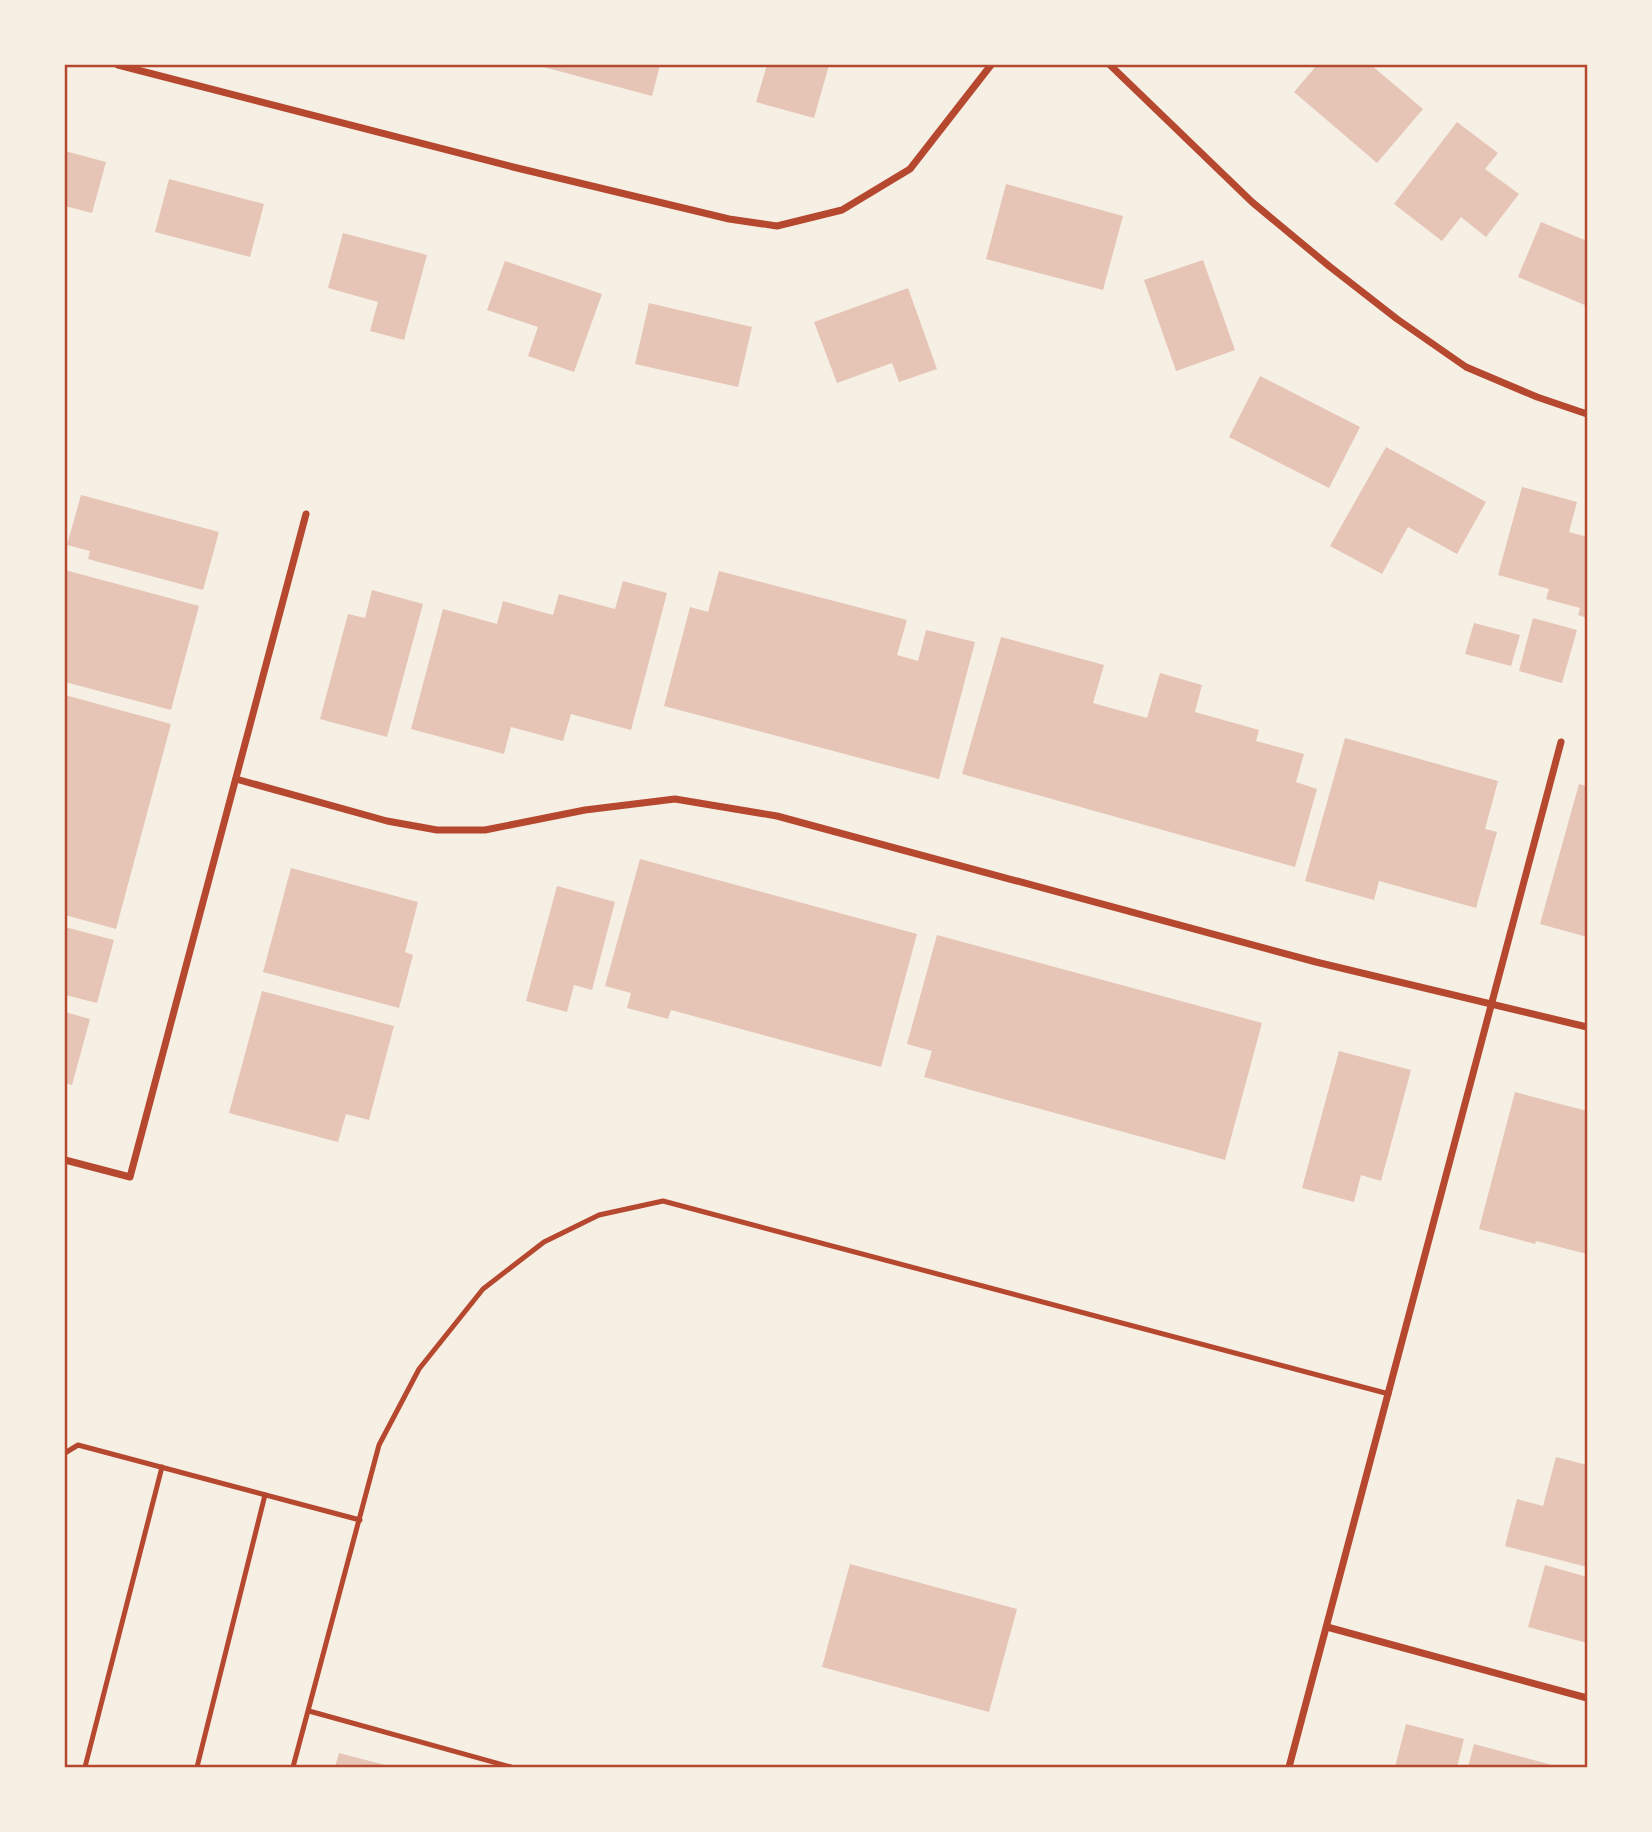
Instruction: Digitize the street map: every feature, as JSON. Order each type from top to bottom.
[{"type":"street","points":[[118,65],[527,170],[729,219],[777,226],[842,210],[910,169],[991,65]]},
{"type":"street","points":[[1110,65],[1252,202],[1397,319],[1466,367],[1537,397],[1587,414]]},
{"type":"street","points":[[65,1160],[130,1177],[306,514]]},
{"type":"street","points":[[1289,1767],[1560,742]]},
{"type":"street","points":[[236,779],[387,821],[437,830],[485,830],[585,810],[675,799],[777,816],[1303,958],[1587,1027]]},
{"type":"street","points":[[1327,1627],[1587,1698]]},
{"type":"lane","points":[[293,1767],[379,1445],[419,1369],[483,1289],[544,1242],[598,1215],[663,1201],[1389,1395]]},
{"type":"lane","points":[[65,1453],[78,1445],[360,1520]]},
{"type":"lane","points":[[85,1767],[162,1467]]},
{"type":"lane","points":[[197,1767],[265,1495]]},
{"type":"lane","points":[[309,1711],[511,1767]]},
{"type":"building","points":[[536,65],[660,65],[652,96]]},
{"type":"building","points":[[767,65],[829,65],[814,118],[756,102]]},
{"type":"building","points":[[1317,65],[1371,65],[1423,109],[1377,163],[1294,92]]},
{"type":"building","points":[[1457,122],[1498,153],[1485,169],[1519,194],[1486,237],[1461,217],[1442,241],[1394,204]]},
{"type":"building","points":[[65,151],[106,162],[92,213],[65,206]]},
{"type":"building","points":[[169,179],[264,204],[250,257],[155,232]]},
{"type":"building","points":[[1006,184],[1123,216],[1103,290],[986,259]]},
{"type":"building","points":[[1541,222],[1587,241],[1587,306],[1518,277]]},
{"type":"building","points":[[343,233],[427,255],[404,340],[370,331],[378,302],[328,288]]},
{"type":"building","points":[[1203,260],[1235,350],[1176,371],[1144,280]]},
{"type":"building","points":[[505,261],[602,294],[574,372],[528,356],[538,327],[487,310]]},
{"type":"building","points":[[908,288],[937,369],[899,382],[892,363],[837,383],[814,322]]},
{"type":"building","points":[[649,303],[752,327],[738,387],[635,364]]},
{"type":"building","points":[[1260,376],[1360,427],[1329,488],[1229,437]]},
{"type":"building","points":[[1386,447],[1486,502],[1457,554],[1408,527],[1382,574],[1330,546]]},
{"type":"building","points":[[1522,487],[1577,502],[1569,532],[1587,537],[1587,618],[1578,615],[1580,608],[1546,599],[1549,589],[1498,575]]},
{"type":"building","points":[[81,495],[219,532],[203,590],[88,559],[90,551],[67,545]]},
{"type":"building","points":[[65,570],[199,606],[171,710],[65,682]]},
{"type":"building","points":[[719,571],[907,620],[897,655],[918,661],[926,630],[975,642],[939,779],[664,706],[690,607],[708,612]]},
{"type":"building","points":[[623,581],[667,593],[631,730],[571,714],[563,741],[511,727],[504,754],[411,729],[443,609],[497,624],[503,601],[553,615],[559,594],[615,609]]},
{"type":"building","points":[[372,590],[423,604],[387,737],[320,719],[348,614],[365,618]]},
{"type":"building","points":[[1533,618],[1577,630],[1562,683],[1519,671]]},
{"type":"building","points":[[1474,623],[1520,635],[1511,666],[1465,654]]},
{"type":"building","points":[[1001,637],[1104,665],[1093,703],[1147,718],[1160,673],[1202,685],[1195,712],[1259,730],[1256,741],[1304,754],[1296,782],[1317,789],[1295,867],[962,774]]},
{"type":"building","points":[[65,695],[171,724],[116,929],[65,915]]},
{"type":"building","points":[[1345,738],[1498,781],[1485,829],[1497,832],[1476,908],[1379,881],[1374,900],[1305,881]]},
{"type":"building","points":[[1579,784],[1587,786],[1587,937],[1540,924]]},
{"type":"building","points":[[640,859],[917,934],[881,1067],[671,1010],[668,1019],[627,1008],[631,993],[605,986]]},
{"type":"building","points":[[291,868],[418,902],[405,952],[413,955],[399,1008],[263,972]]},
{"type":"building","points":[[557,886],[615,902],[592,990],[574,985],[567,1012],[526,1001]]},
{"type":"building","points":[[65,927],[114,940],[97,1003],[65,995]]},
{"type":"building","points":[[937,935],[1262,1023],[1225,1160],[924,1077],[932,1051],[907,1044]]},
{"type":"building","points":[[262,991],[394,1026],[369,1120],[346,1114],[338,1142],[229,1113]]},
{"type":"building","points":[[65,1012],[90,1019],[72,1085],[65,1083]]},
{"type":"building","points":[[1339,1051],[1411,1070],[1381,1181],[1361,1175],[1354,1202],[1302,1188]]},
{"type":"building","points":[[1515,1092],[1587,1111],[1587,1254],[1479,1229]]},
{"type":"building","points":[[1556,1457],[1587,1465],[1587,1567],[1505,1546],[1517,1499],[1543,1506]]},
{"type":"building","points":[[850,1564],[1017,1609],[989,1712],[822,1667]]},
{"type":"building","points":[[1545,1565],[1587,1577],[1587,1643],[1528,1627]]},
{"type":"building","points":[[1406,1724],[1464,1739],[1457,1767],[1395,1767]]},
{"type":"building","points":[[1474,1744],[1556,1766],[1556,1767],[1468,1767]]},
{"type":"building","points":[[339,1753],[389,1766],[389,1767],[335,1767]]}]
